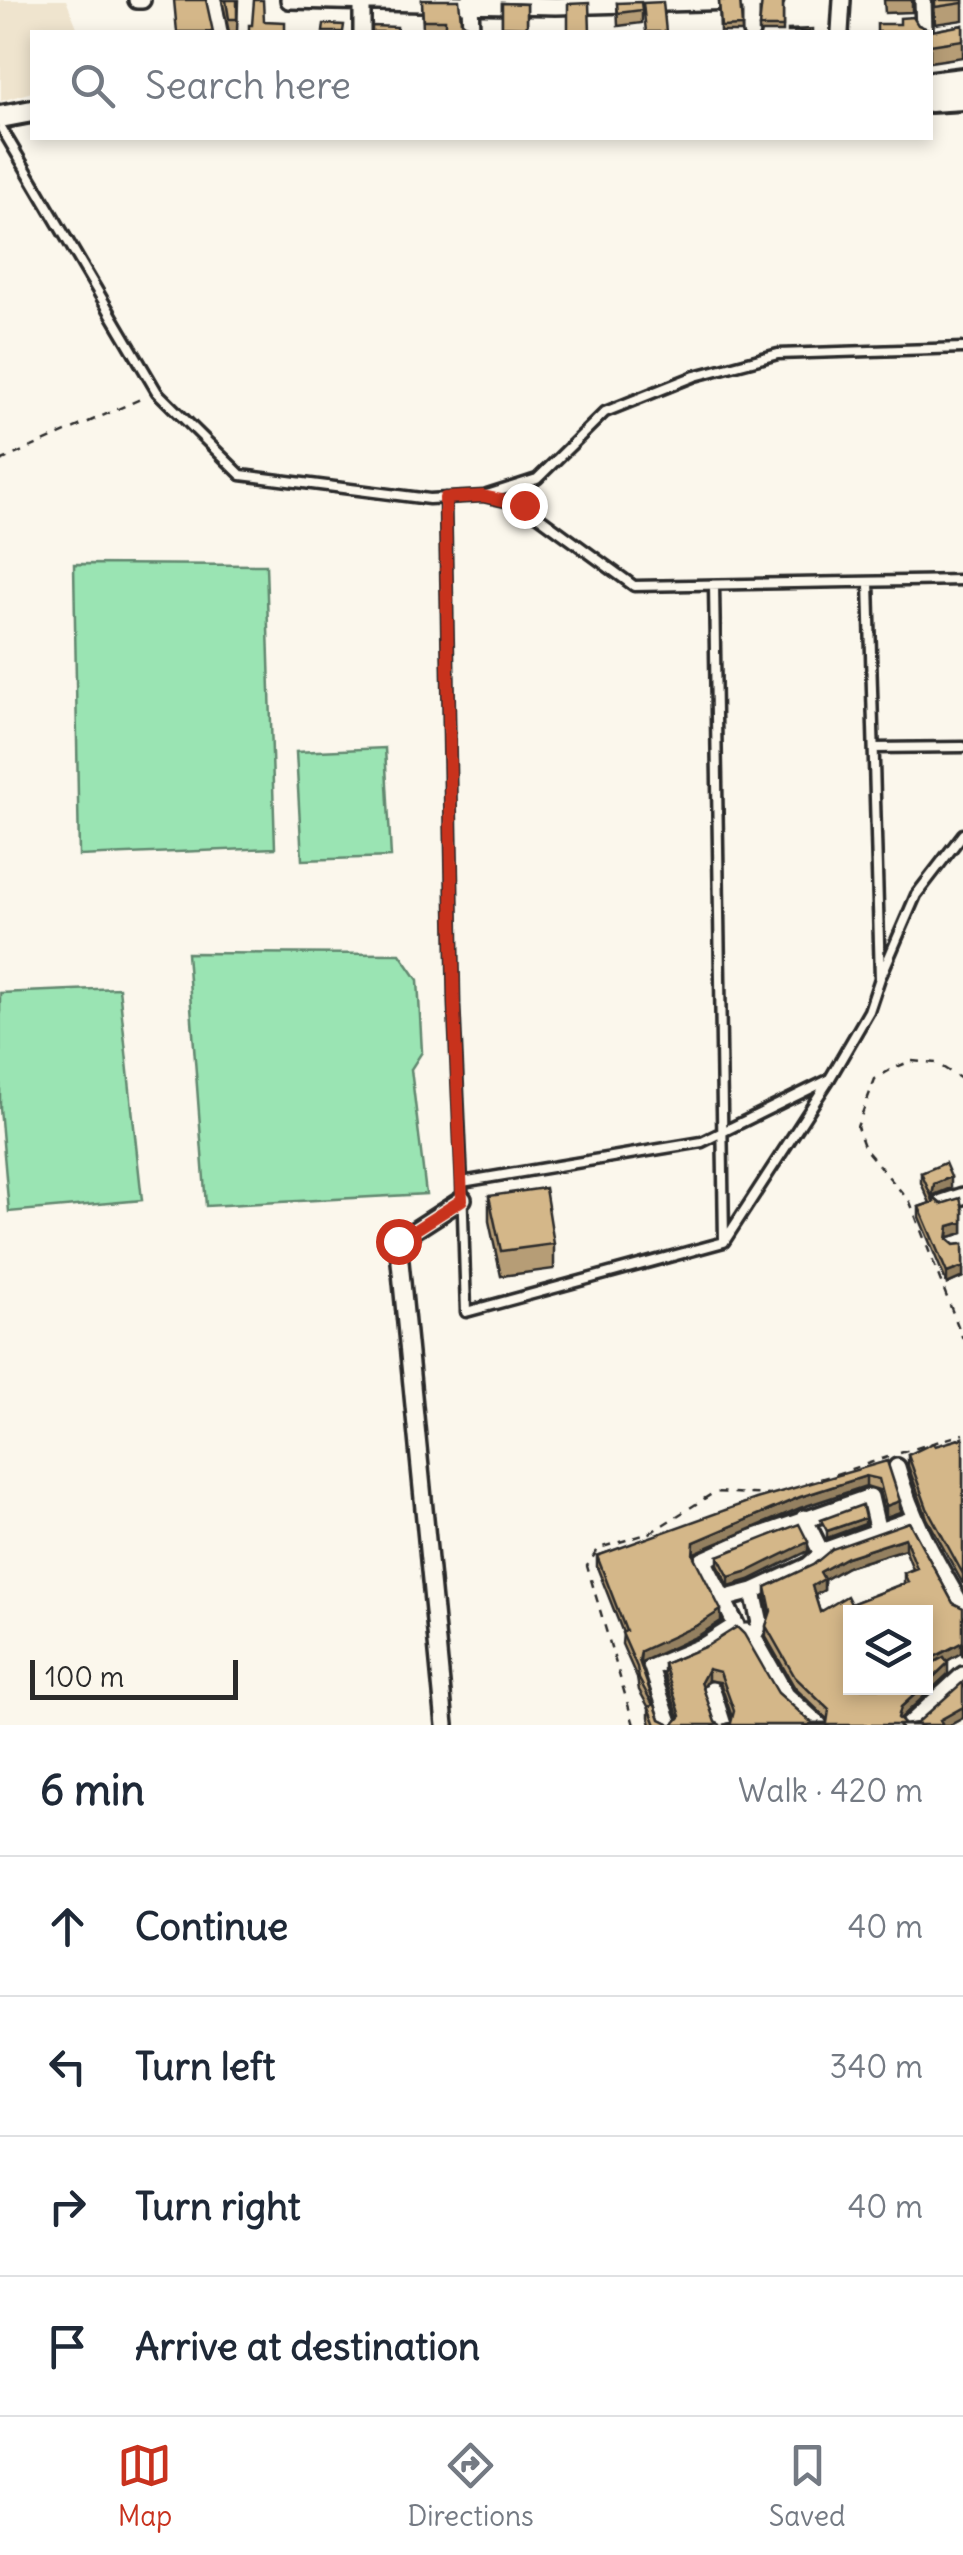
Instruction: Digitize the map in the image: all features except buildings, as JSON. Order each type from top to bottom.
[{"type":"main road","points":[[933,82],[963,80]]},
{"type":"main road","points":[[933,101],[963,99]]},
{"type":"main road","points":[[1,125],[30,112]]},
{"type":"main road","points":[[1,125],[30,124]]},
{"type":"street","points":[[214,0],[219,30]]},
{"type":"street","points":[[288,0],[775,0]]},
{"type":"street","points":[[751,0],[751,30]]},
{"type":"street","points":[[840,30],[842,0]]},
{"type":"street","points":[[923,0],[933,30]]},
{"type":"street","points":[[362,2],[362,30]]},
{"type":"street","points":[[470,3],[471,30]]},
{"type":"street","points":[[942,1202],[963,1196]]},
{"type":"street","points":[[445,1725],[398,1241],[462,1200]]},
{"type":"street","points":[[896,1466],[914,1519],[963,1608]]},
{"type":"street","points":[[819,1725],[786,1695],[753,1636],[736,1625],[703,1560],[804,1518],[870,1497],[878,1532]]},
{"type":"street","points":[[804,1518],[822,1554]]},
{"type":"street","points":[[723,1599],[753,1591],[808,1566],[822,1554],[914,1519]]},
{"type":"street","points":[[946,1578],[963,1571]]},
{"type":"street","points":[[753,1591],[760,1622],[753,1636]]},
{"type":"street","points":[[670,1725],[650,1668],[703,1646],[736,1625]]},
{"type":"street","points":[[909,1725],[963,1675]]},
{"type":"street","points":[[712,1690],[723,1725]]},
{"type":"lane","points":[[1,125],[157,392],[241,475],[429,499],[483,496],[537,479],[605,412],[695,376],[778,354],[963,348]]},
{"type":"lane","points":[[483,496],[524,505],[634,586],[963,580]]},
{"type":"lane","points":[[445,498],[453,985],[466,1312],[724,1242],[869,1012],[916,895],[963,834]]},
{"type":"lane","points":[[869,582],[880,978]]},
{"type":"lane","points":[[714,585],[724,1242]]},
{"type":"lane","points":[[874,748],[963,747]]},
{"type":"lane","points":[[462,1182],[702,1142],[829,1080]]},
{"type":"path","points":[[0,461],[157,392]]},
{"type":"path","points":[[963,1080],[936,1064],[911,1061],[890,1070],[875,1079],[857,1127],[865,1149],[910,1202],[963,1338]]},
{"type":"shaded area","points":[[0,0],[66,0],[78,30],[30,30],[30,93],[1,101]]},
{"type":"green space","points":[[74,564],[266,565],[275,848],[79,856]]},
{"type":"green space","points":[[385,748],[391,857],[302,860],[296,752]]},
{"type":"green space","points":[[187,953],[400,954],[418,980],[422,1052],[411,1069],[426,1194],[206,1206]]},
{"type":"green space","points":[[119,988],[142,1200],[9,1212],[0,1108],[0,993]]},
{"type":"route","points":[[398,1241],[462,1200],[454,1005],[445,498],[483,496],[524,505]]}]
